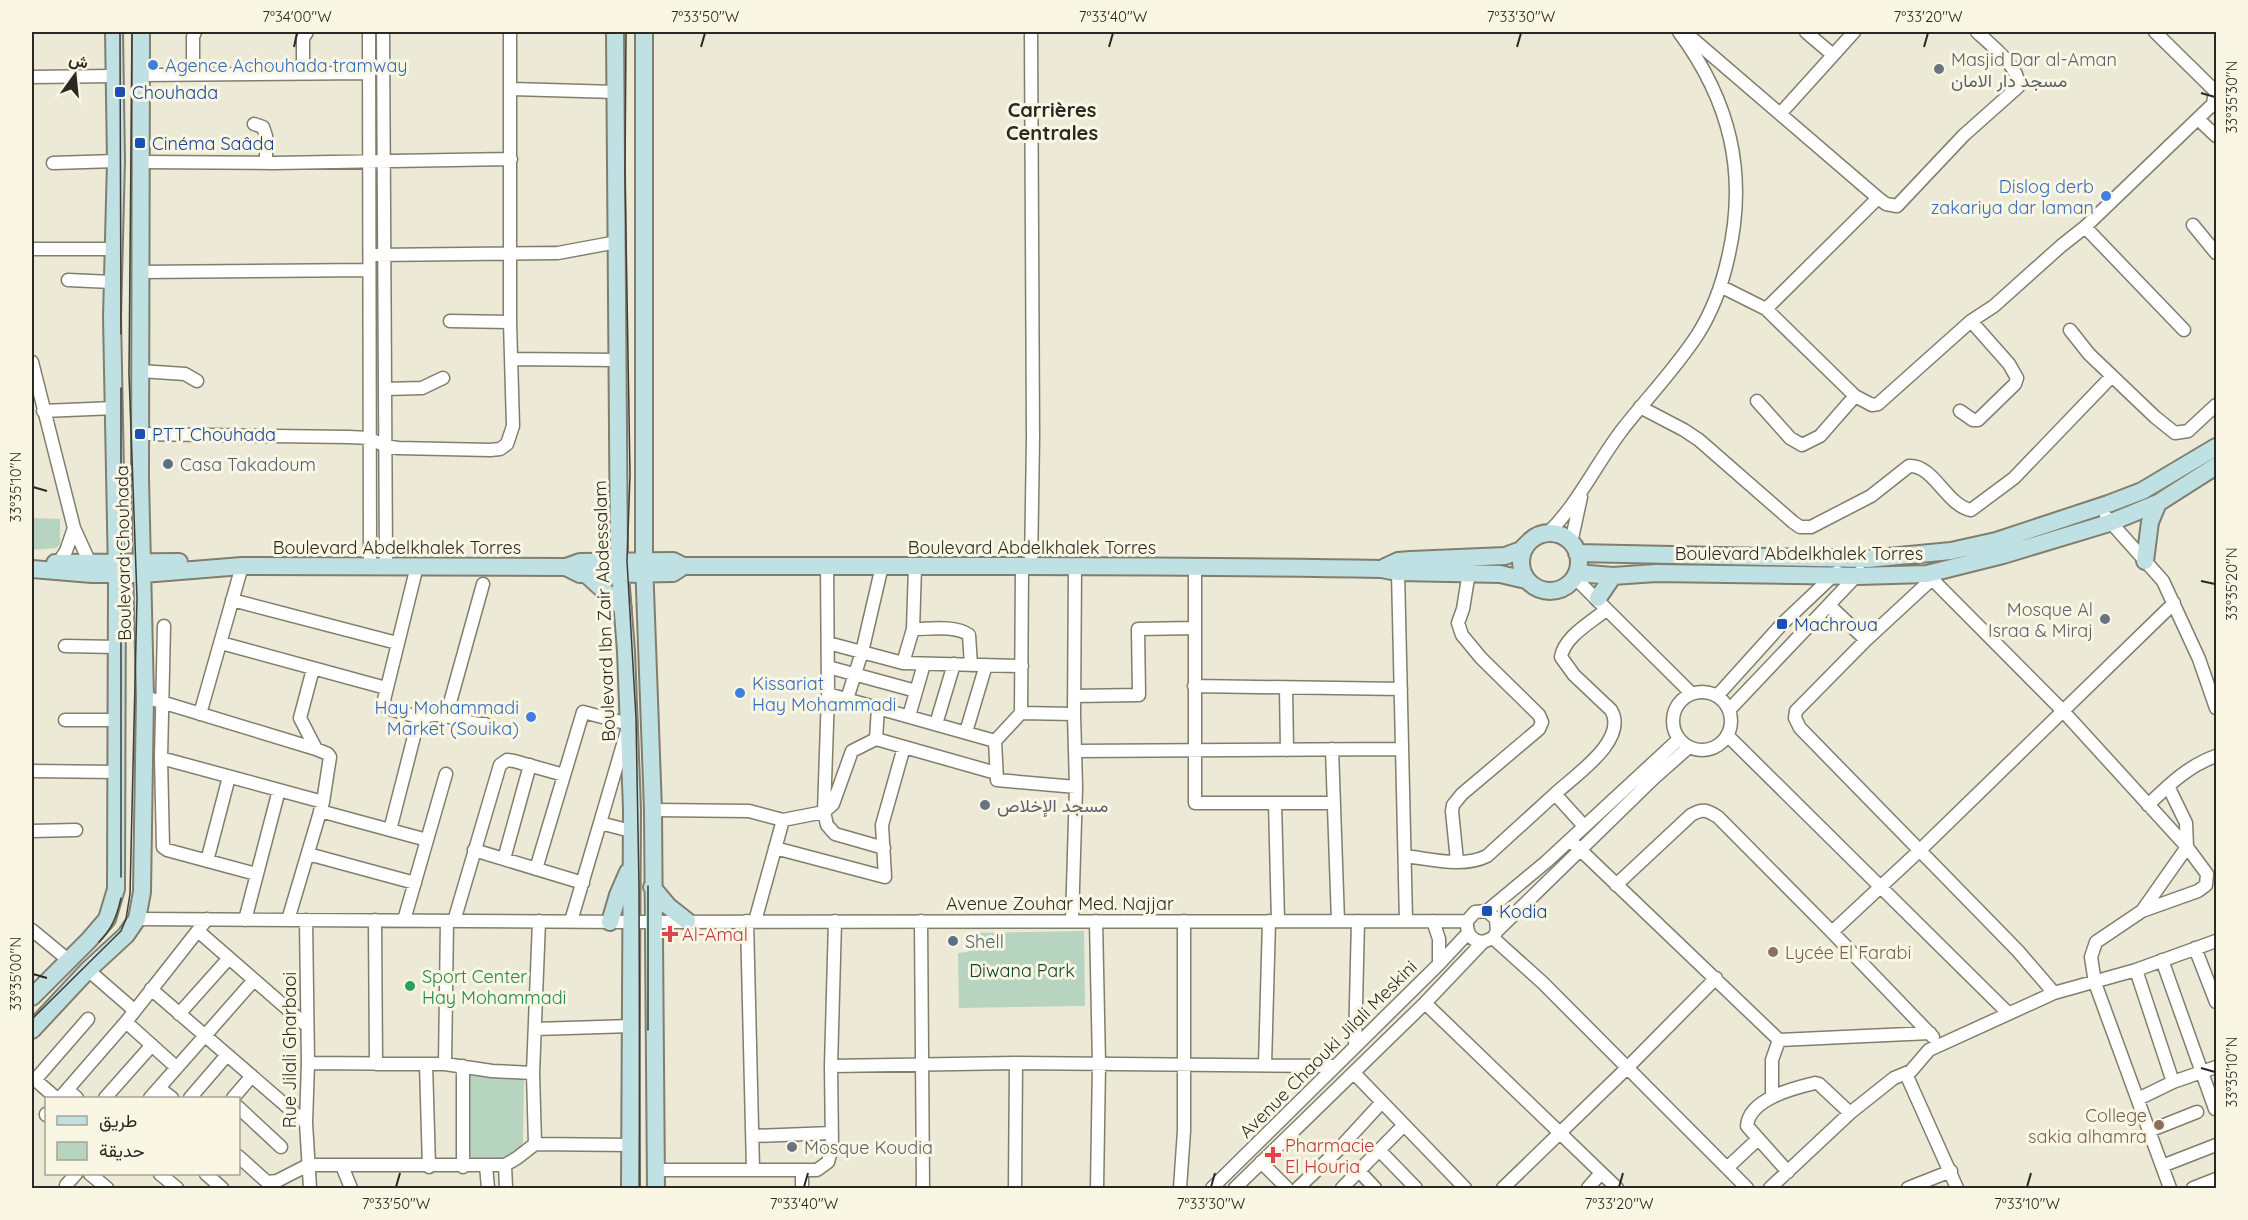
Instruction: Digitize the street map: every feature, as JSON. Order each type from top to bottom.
[{"type":"street","name":"Boulevard Chouhada","points":[[32,997],[107,919],[116,889],[117,568],[112,282],[116,161],[114,32]]},
{"type":"street","name":"Boulevard Chouhada","points":[[32,1030],[88,970],[126,935],[137,919],[142,892],[145,697],[140,434],[141,32]]},
{"type":"street","points":[[194,74],[193,38],[195,32]]},
{"type":"street","points":[[303,73],[303,38],[307,32]]},
{"type":"street","points":[[369,32],[369,438],[378,566]]},
{"type":"street","points":[[378,566],[385,446],[383,32]]},
{"type":"street","points":[[140,434],[369,438],[385,446],[490,450],[507,444],[513,426],[510,322],[512,89],[510,32]]},
{"type":"street","name":"Boulevard Ibn Zair Abdessalam","points":[[615,32],[619,568],[629,724],[631,831],[630,1188]]},
{"type":"street","points":[[644,32],[644,568],[653,810],[652,921],[656,1188]]},
{"type":"street","points":[[1031,32],[1033,438],[1021,713],[995,741],[996,773],[997,780],[1076,787]]},
{"type":"street","points":[[1548,533],[1559,522],[1609,447],[1697,334],[1722,287],[1732,243],[1737,196],[1734,154],[1726,125],[1706,74],[1679,32]]},
{"type":"street","points":[[1684,32],[1878,198],[1886,204],[1897,206],[1964,135],[2018,87],[2017,76],[2006,59],[1977,32]]},
{"type":"street","points":[[1806,32],[1833,55]]},
{"type":"street","points":[[1780,114],[1854,32]]},
{"type":"street","points":[[1722,287],[1766,309],[1855,396],[1872,405],[1878,404],[1971,321],[1994,306],[2085,227],[2213,104],[2215,91],[2155,32]]},
{"type":"street","points":[[141,75],[368,73]]},
{"type":"street","points":[[32,77],[113,76]]},
{"type":"street","points":[[512,89],[616,92]]},
{"type":"street","points":[[2198,119],[2217,136]]},
{"type":"street","points":[[254,124],[263,127],[266,136],[266,163]]},
{"type":"street","points":[[140,162],[266,163],[511,159]]},
{"type":"street","points":[[53,163],[116,161]]},
{"type":"street","points":[[1766,309],[1878,198]]},
{"type":"street","points":[[2193,225],[2217,254]]},
{"type":"street","points":[[2085,227],[2184,330]]},
{"type":"street","points":[[369,255],[558,254],[617,242]]},
{"type":"street","points":[[32,249],[114,249]]},
{"type":"street","points":[[140,272],[369,270]]},
{"type":"street","points":[[68,280],[112,282]]},
{"type":"street","points":[[450,321],[510,322]]},
{"type":"street","points":[[1960,411],[1973,420],[1978,420],[2015,384],[2017,378],[2009,364],[1971,321]]},
{"type":"street","points":[[2070,330],[2089,354],[2175,433],[2188,431],[2217,405]]},
{"type":"street","points":[[511,359],[618,360]]},
{"type":"street","points":[[32,362],[74,528],[89,561]]},
{"type":"street","points":[[140,371],[185,374],[197,381]]},
{"type":"street","points":[[1640,407],[1699,440],[1793,522],[1800,527],[1810,527],[1871,496],[1910,466],[1921,468],[1954,501],[1963,508],[1971,510],[2014,478],[2112,376]]},
{"type":"street","points":[[385,389],[422,388],[443,378]]},
{"type":"street","points":[[1757,401],[1790,438],[1802,445],[1820,436],[1855,396]]},
{"type":"street","points":[[43,411],[115,408]]},
{"type":"street","name":"Boulevard Abdelkhalek Torres","points":[[1574,548],[1867,559],[1951,551],[1996,541],[2142,491],[2217,447]]},
{"type":"street","name":"Boulevard Abdelkhalek Torres","points":[[1574,577],[1656,573],[1929,576],[2109,522],[2158,503],[2217,466]]},
{"type":"street","points":[[1574,548],[1556,534],[1548,533],[1529,541],[1521,556],[1522,572],[1526,580],[1548,591],[1564,587],[1574,577],[1579,563],[1574,548],[1583,488]]},
{"type":"street","points":[[2145,561],[2150,522],[2158,503]]},
{"type":"street","points":[[2100,507],[2109,522],[2163,581],[2199,659],[2217,708]]},
{"type":"street","points":[[59,562],[66,551],[74,528]]},
{"type":"street","name":"Boulevard Abdelkhalek Torres","points":[[1390,570],[1405,561],[1505,556],[1521,550],[1529,541]]},
{"type":"street","points":[[1717,696],[1782,624],[1835,575],[1847,558]]},
{"type":"street","points":[[1728,710],[1858,576],[1867,559]]},
{"type":"street","name":"Boulevard Abdelkhalek Torres","points":[[32,568],[59,562],[89,561],[117,568]]},
{"type":"street","name":"Boulevard Abdelkhalek Torres","points":[[32,568],[143,568],[206,562],[235,566],[566,567],[580,562],[674,573],[683,566],[1195,566],[1469,572],[1500,574],[1526,580]]},
{"type":"street","points":[[200,714],[232,600],[235,566]]},
{"type":"street","points":[[417,566],[386,688],[384,700],[387,708],[421,718],[446,717],[484,724]]},
{"type":"street","points":[[827,566],[828,694],[824,812],[827,825],[835,834],[884,848]]},
{"type":"street","points":[[847,699],[862,652],[882,566]]},
{"type":"street","points":[[1195,566],[1195,803],[1334,803]]},
{"type":"street","name":"Boulevard Abdelkhalek Torres","points":[[566,567],[580,574],[619,568]]},
{"type":"street","points":[[903,663],[913,629],[915,567]]},
{"type":"street","points":[[1072,921],[1076,787],[1075,567]]},
{"type":"street","points":[[1390,570],[1401,689],[1406,921]]},
{"type":"street","points":[[1457,861],[1453,806],[1462,794],[1539,729],[1542,722],[1539,715],[1481,658],[1462,635],[1458,623],[1463,609],[1469,572]]},
{"type":"street","points":[[586,574],[623,608]]},
{"type":"street","points":[[1405,856],[1470,862],[1487,856],[1601,752],[1614,733],[1615,720],[1611,710],[1574,675],[1562,657],[1562,652],[1600,606],[1613,576]]},
{"type":"street","points":[[2054,993],[2018,951],[1800,728],[1795,718],[1796,711],[1929,576],[2064,711],[2187,847],[2207,874],[2206,885],[2198,891],[2142,911],[2096,942],[2091,957],[2095,983],[2170,1188]]},
{"type":"street","points":[[1574,577],[1690,695]]},
{"type":"street","points":[[446,717],[483,584]]},
{"type":"street","points":[[232,600],[397,643]]},
{"type":"street","points":[[1832,932],[1919,851],[2174,603]]},
{"type":"street","points":[[1829,605],[1866,640]]},
{"type":"street","points":[[164,626],[161,758],[163,847],[256,874]]},
{"type":"street","points":[[1074,696],[1139,695],[1138,629],[1194,628]]},
{"type":"street","points":[[913,629],[956,630],[966,633],[969,635],[970,665]]},
{"type":"street","points":[[220,643],[386,688]]},
{"type":"street","points":[[828,643],[903,663],[1022,666]]},
{"type":"street","points":[[65,646],[117,646]]},
{"type":"street","points":[[909,716],[924,664]]},
{"type":"street","points":[[936,724],[954,664]]},
{"type":"street","points":[[966,732],[986,665]]},
{"type":"street","points":[[828,667],[916,691]]},
{"type":"street","points":[[288,740],[300,718],[313,669]]},
{"type":"street","points":[[1194,686],[1401,689]]},
{"type":"street","points":[[1286,688],[1287,750]]},
{"type":"street","points":[[1705,692],[1717,696],[1731,718],[1725,738],[1708,749],[1684,743],[1673,721],[1675,711],[1690,695],[1705,692]]},
{"type":"street","points":[[828,694],[995,741]]},
{"type":"street","points":[[145,697],[328,754],[331,760],[322,806],[288,920]]},
{"type":"street","points":[[876,739],[878,708]]},
{"type":"street","points":[[536,869],[583,712],[629,724],[571,921]]},
{"type":"street","points":[[1021,713],[1074,714]]},
{"type":"street","points":[[300,718],[316,749]]},
{"type":"street","points":[[390,830],[418,721],[421,718]]},
{"type":"street","points":[[65,720],[116,720]]},
{"type":"street","points":[[1725,738],[2004,1015]]},
{"type":"street","points":[[653,810],[749,811],[783,820],[824,812],[833,804],[852,752],[876,739],[996,773]]},
{"type":"street","points":[[1491,937],[1474,940],[1467,927],[1475,912],[1487,911],[1531,876],[1584,826],[1684,743]]},
{"type":"street","name":"Avenue Chaouki Jilali Meskini","points":[[1236,1188],[1580,852],[1654,778],[1684,743]]},
{"type":"street","points":[[775,848],[885,877],[882,825],[904,747]]},
{"type":"street","points":[[1332,749],[1338,921]]},
{"type":"street","points":[[1075,751],[1402,749]]},
{"type":"street","points":[[2148,805],[2187,769],[2217,756]]},
{"type":"street","points":[[161,758],[279,790],[390,830],[427,840]]},
{"type":"street","points":[[445,1064],[450,921],[500,765],[507,760],[564,775]]},
{"type":"street","points":[[504,859],[530,765]]},
{"type":"street","points":[[32,771],[117,772]]},
{"type":"street","points":[[404,920],[446,774]]},
{"type":"street","points":[[207,861],[229,777]]},
{"type":"street","points":[[2142,911],[2187,847],[2186,823],[2168,786]]},
{"type":"street","points":[[245,920],[279,790]]},
{"type":"street","points":[[1555,794],[1584,826]]},
{"type":"street","points":[[1265,1065],[1273,921],[1275,803]]},
{"type":"street","points":[[1616,885],[1691,815],[1700,810],[1708,810],[1718,817],[1940,1044]]},
{"type":"street","points":[[753,1169],[751,921],[783,820]]},
{"type":"street","points":[[600,823],[631,831]]},
{"type":"street","points":[[32,831],[76,830]]},
{"type":"street","points":[[1570,840],[1779,1040],[1930,1033]]},
{"type":"street","points":[[474,850],[583,883]]},
{"type":"street","points":[[308,854],[415,883]]},
{"type":"street","points":[[610,922],[618,895],[631,866]]},
{"type":"street","points":[[652,887],[668,906],[687,921]]},
{"type":"street","points":[[1487,911],[1496,919],[1491,937]]},
{"type":"street","name":"Avenue Zouhar Med. Najjar","points":[[137,919],[610,922],[1433,921],[1467,927]]},
{"type":"street","points":[[88,1020],[33,1079],[65,1096],[207,919]]},
{"type":"street","name":"Rue Jilali Gharbaoi","points":[[306,920],[308,1186]]},
{"type":"street","points":[[375,920],[376,1064]]},
{"type":"street","points":[[535,1144],[533,1073],[539,921]]},
{"type":"street","points":[[656,1170],[817,1170],[828,1162],[832,1147],[831,1066],[835,921]]},
{"type":"street","points":[[921,921],[923,1188]]},
{"type":"street","points":[[1096,921],[1099,1064],[1097,1188]]},
{"type":"street","points":[[1180,1188],[1184,1131],[1184,921]]},
{"type":"street","points":[[1355,1046],[1358,921]]},
{"type":"street","points":[[1433,921],[1439,939],[1439,964]]},
{"type":"street","name":"Avenue Chaouki Jilali Meskini","points":[[1212,1188],[1439,964],[1467,927]]},
{"type":"street","points":[[32,930],[67,959]]},
{"type":"street","points":[[198,931],[307,1026]]},
{"type":"street","points":[[1491,937],[1543,983],[1747,1188]]},
{"type":"street","points":[[1770,1188],[1850,1113],[1894,1078],[1906,1074],[1916,1066],[1924,1054],[1940,1044],[2054,993],[2136,970],[2217,941]]},
{"type":"street","points":[[2195,948],[2217,1002]]},
{"type":"street","points":[[179,1014],[229,958]]},
{"type":"street","points":[[2162,960],[2216,1109]]},
{"type":"street","points":[[88,970],[134,1010]]},
{"type":"street","points":[[2136,970],[2173,1082]]},
{"type":"street","points":[[1503,1188],[1628,1068],[1716,978]]},
{"type":"street","points":[[151,1097],[254,980]]},
{"type":"street","points":[[151,990],[306,1123]]},
{"type":"street","points":[[1425,1003],[1617,1188]]},
{"type":"street","points":[[126,1022],[176,1067]]},
{"type":"street","points":[[535,1029],[632,1026]]},
{"type":"street","points":[[1772,1096],[1772,1060],[1779,1040]]},
{"type":"street","points":[[106,1097],[152,1045]]},
{"type":"street","points":[[191,1097],[227,1055]]},
{"type":"street","points":[[308,1063],[445,1064],[492,1071],[533,1073]]},
{"type":"street","points":[[831,1066],[1016,1063],[1336,1066]]},
{"type":"street","points":[[1015,1188],[1016,1063]]},
{"type":"street","points":[[426,1064],[429,1167]]},
{"type":"street","points":[[463,1066],[463,1167]]},
{"type":"street","points":[[2138,1099],[2173,1082],[2217,1067]]},
{"type":"street","points":[[1354,1073],[1465,1188]]},
{"type":"street","points":[[1906,1074],[1957,1188]]},
{"type":"street","points":[[233,1097],[252,1076]]},
{"type":"street","points":[[1788,1172],[1747,1126],[1748,1116],[1752,1111],[1772,1096],[1820,1083],[1850,1113]]},
{"type":"street","points":[[159,1088],[171,1097]]},
{"type":"street","points":[[1298,1188],[1338,1150],[1382,1102]]},
{"type":"street","points":[[240,1109],[281,1147]]},
{"type":"street","points":[[2149,1131],[2197,1112]]},
{"type":"street","points":[[1342,1188],[1404,1125]]},
{"type":"street","points":[[753,1136],[832,1133]]},
{"type":"street","points":[[1726,1168],[1758,1139]]},
{"type":"street","points":[[240,1158],[263,1185],[278,1181],[308,1165],[463,1167],[505,1165],[535,1144],[630,1145]]},
{"type":"street","points":[[2162,1166],[2217,1145]]},
{"type":"street","points":[[1380,1151],[1416,1188]]},
{"type":"street","points":[[1261,1162],[1287,1188]]},
{"type":"street","points":[[505,1165],[506,1188]]},
{"type":"street","points":[[486,1166],[488,1188]]},
{"type":"street","points":[[342,1167],[351,1188]]},
{"type":"street","points":[[802,1170],[802,1188]]},
{"type":"street","points":[[1359,1171],[1376,1188]]},
{"type":"street","points":[[1908,1188],[1951,1171]]},
{"type":"street","points":[[1588,1188],[1601,1173]]},
{"type":"street","points":[[66,1188],[75,1175]]},
{"type":"street","points":[[92,1175],[107,1188]]},
{"type":"street","points":[[208,1175],[222,1188]]},
{"type":"street","points":[[2193,1188],[2217,1179]]},
{"type":"green space","points":[[32,518],[60,519],[60,544],[56,548],[32,550]]},
{"type":"green space","name":"Diwana Park","points":[[1084,931],[1085,1006],[959,1008],[958,953],[968,952],[967,933]]},
{"type":"green space","points":[[466,1076],[524,1077],[523,1142],[515,1159],[473,1159],[466,1150]]},
{"type":"tram line","points":[[120,32],[121,334]]},
{"type":"tram line","points":[[32,1019],[121,931],[126,919],[130,894],[137,598],[129,374],[132,32]]},
{"type":"tram line","points":[[626,32],[625,173],[630,475],[627,561],[636,718],[640,1188]]},
{"type":"tram line","points":[[121,388],[121,877]]},
{"type":"tram line","points":[[648,886],[648,1030]]},
{"type":"tram line","points":[[99,942],[113,922],[121,898]]},
{"type":"place","name":"Agence Achouhada tramway","points":[[153,65]]},
{"type":"place","name":"Masjid Dar al-Aman مسجد دار الامان","points":[[1939,69]]},
{"type":"place","name":"Chouhada","points":[[120,92]]},
{"type":"place","name":"Cinéma Saâda","points":[[140,143]]},
{"type":"place","name":"Dislog derb zakariya dar laman","points":[[2106,196]]},
{"type":"place","name":"PTT Chouhada","points":[[140,434]]},
{"type":"place","name":"Casa Takadoum","points":[[168,464]]},
{"type":"place","name":"Mosque Al Israa & Miraj","points":[[2105,619]]},
{"type":"place","name":"Machroua","points":[[1782,624]]},
{"type":"place","name":"Kissariat Hay Mohammadi","points":[[740,693]]},
{"type":"place","name":"Hay Mohammadi Market (Souika)","points":[[531,717]]},
{"type":"place","name":"مسجد الإخلاص","points":[[985,805]]},
{"type":"place","name":"Kodia","points":[[1487,911]]},
{"type":"place","name":"Al-Amal","points":[[670,934]]},
{"type":"place","name":"Shell","points":[[953,941]]},
{"type":"place","name":"Lycée El Farabi","points":[[1773,952]]},
{"type":"place","name":"Sport Center Hay Mohammadi","points":[[410,986]]},
{"type":"place","name":"College sakia alhamra","points":[[2159,1125]]},
{"type":"place","name":"Mosque Koudia","points":[[792,1147]]},
{"type":"place","name":"Pharmacie El Houria","points":[[1273,1155]]},
{"type":"district","name":"Carrières Centrales","points":[[1052,120]]}]
